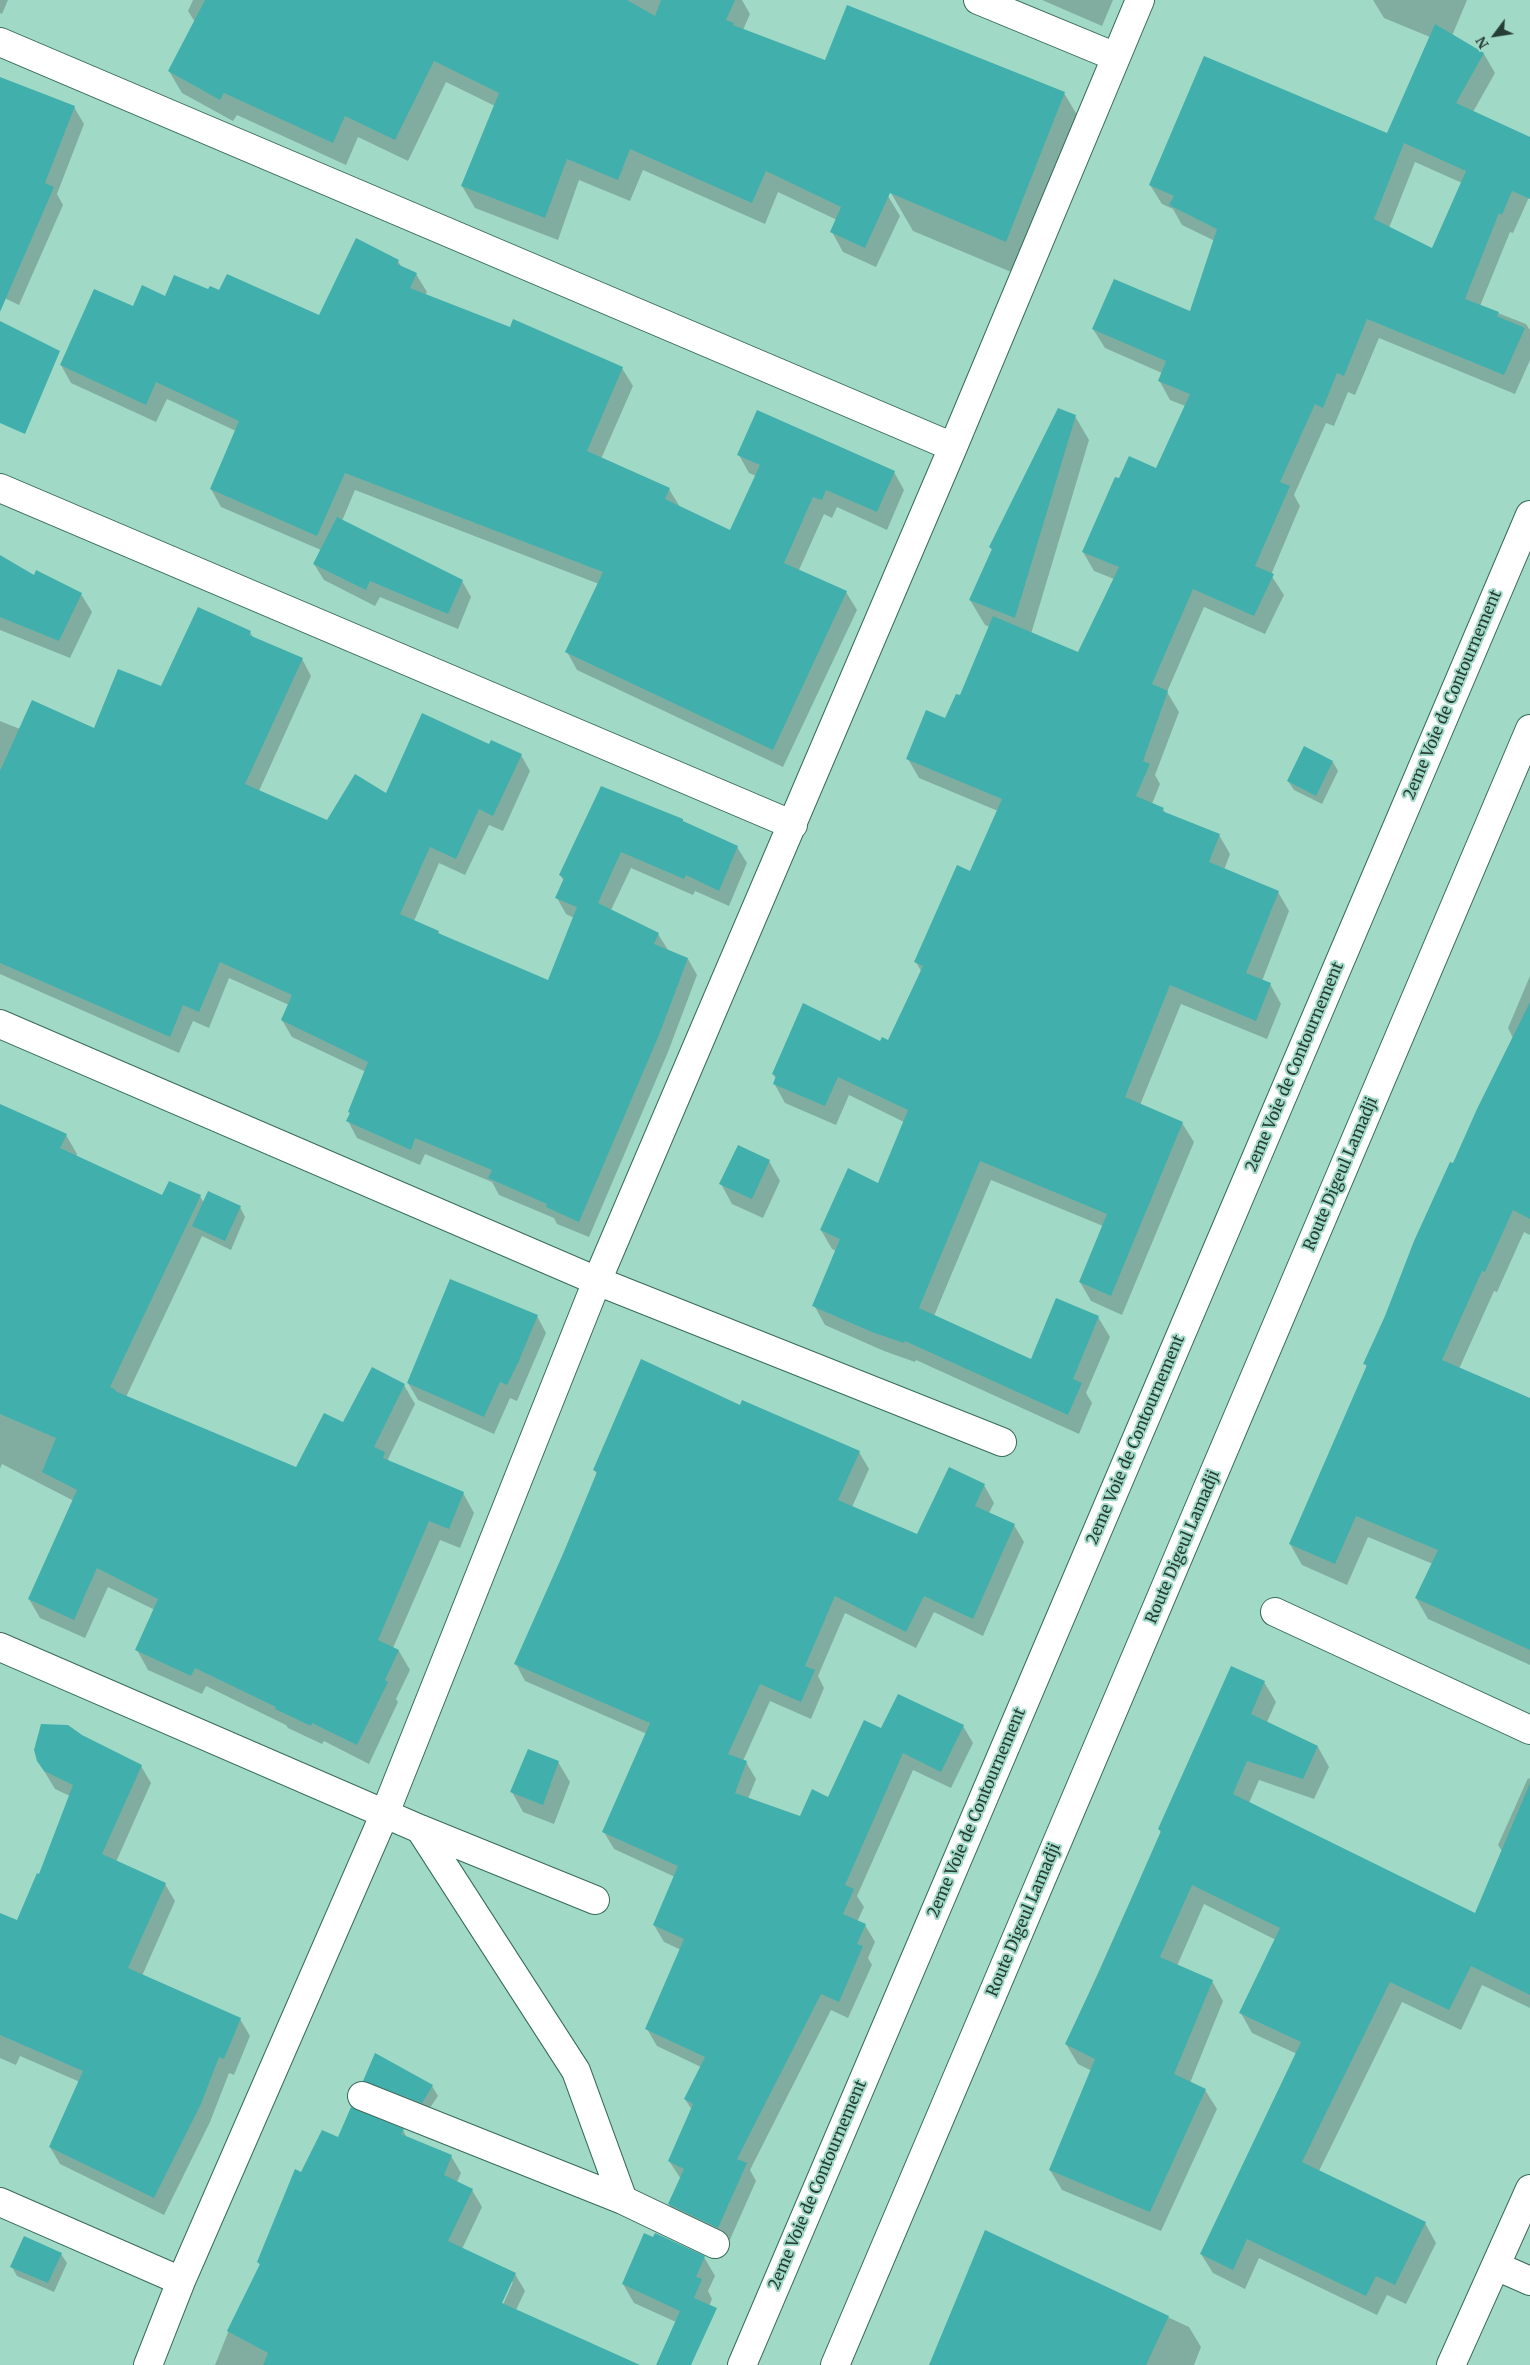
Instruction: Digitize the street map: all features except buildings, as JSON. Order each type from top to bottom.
[{"type":"street","points":[[978,0],[1116,57]]},
{"type":"street","points":[[148,2365],[181,2281],[385,1812],[597,1281],[793,825],[1140,0]]},
{"type":"street","points":[[0,42],[953,447]]},
{"type":"street","points":[[0,488],[793,825]]},
{"type":"street","name":"2eme Voie de Contournement","points":[[742,2365],[1530,515]]},
{"type":"street","name":"Route Digeul Lamadji","points":[[835,2365],[1530,729]]},
{"type":"street","points":[[0,1024],[597,1281],[1002,1442]]},
{"type":"street","points":[[1275,1612],[1530,1730]]},
{"type":"street","points":[[0,1647],[385,1812],[420,1829],[595,1900]]},
{"type":"street","points":[[420,1829],[576,2071],[624,2200]]},
{"type":"street","points":[[362,2096],[624,2200],[715,2244]]},
{"type":"street","points":[[1451,2365],[1530,2189]]},
{"type":"street","points":[[0,2202],[181,2281]]},
{"type":"street","points":[[1496,2266],[1530,2281]]}]
